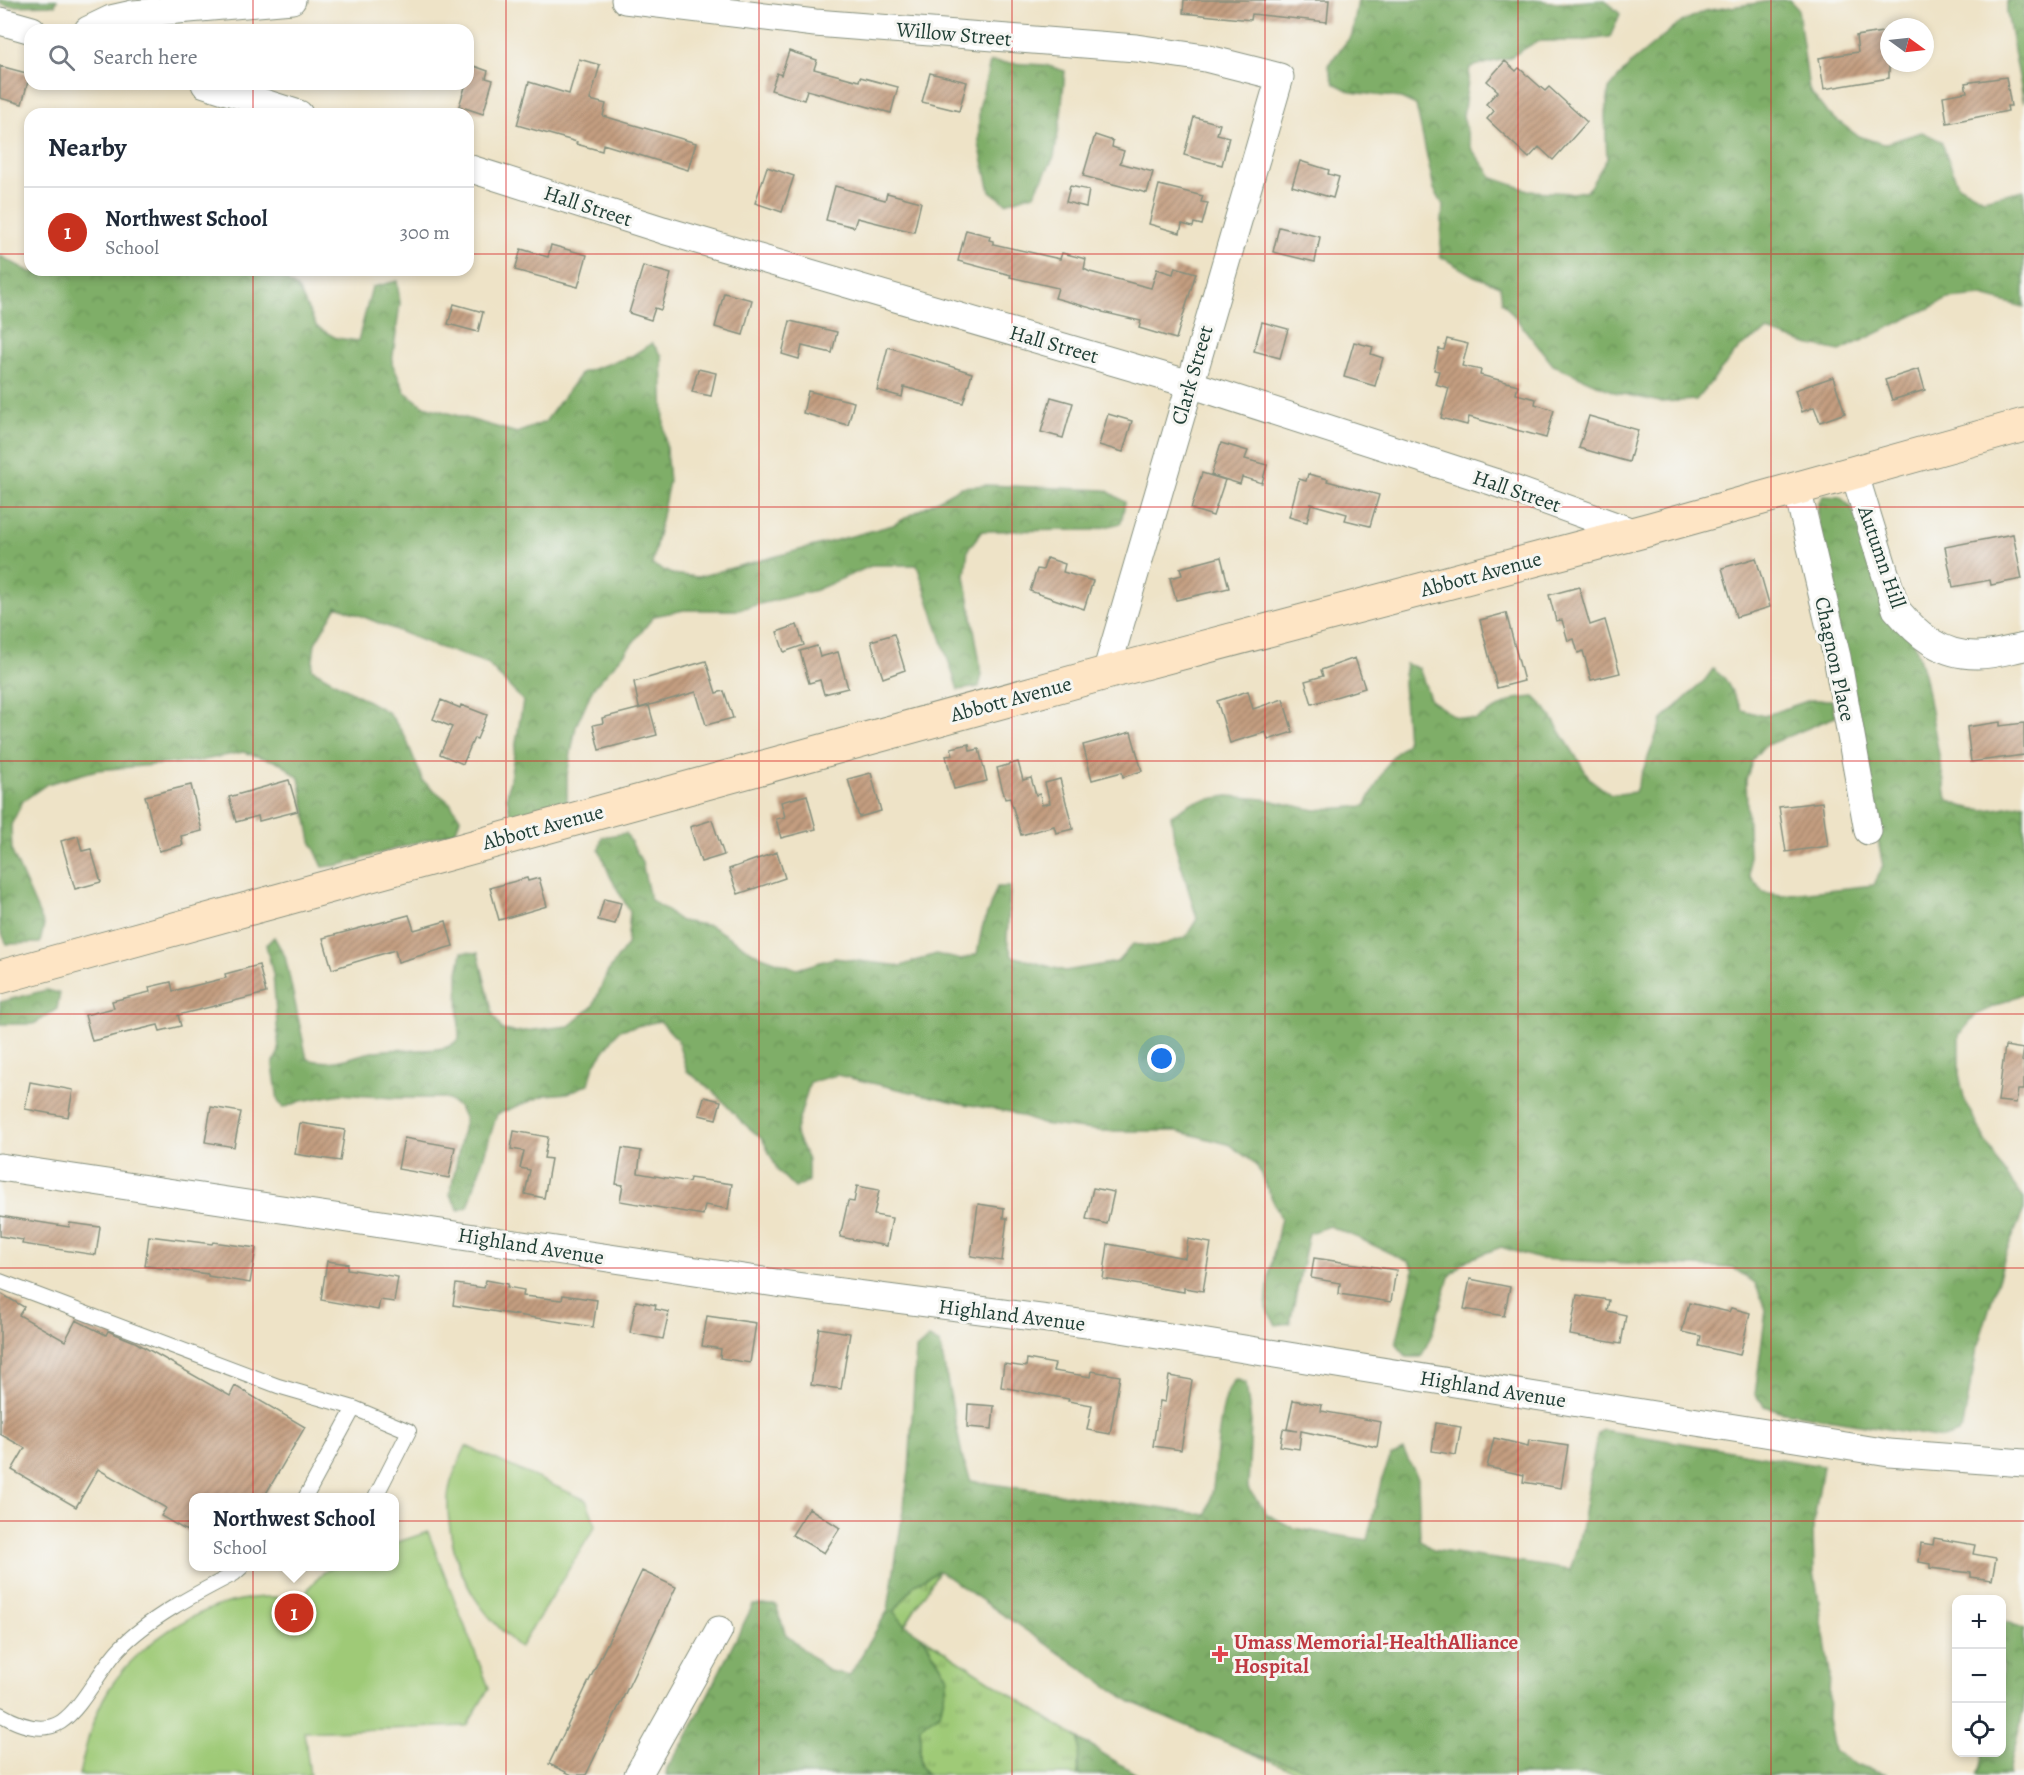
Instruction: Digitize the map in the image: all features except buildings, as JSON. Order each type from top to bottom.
[{"type":"street","points":[[101,24],[134,14],[292,0]]},
{"type":"street","name":"Willow Street","points":[[625,0],[815,23],[1136,48],[1205,58],[1280,77]]},
{"type":"street","points":[[0,21],[24,28]]},
{"type":"street","name":"Clark Street","points":[[1106,673],[1280,77]]},
{"type":"street","points":[[224,90],[280,108]]},
{"type":"street","name":"Hall Street","points":[[474,170],[663,230],[1190,384],[1494,482],[1635,533]]},
{"type":"street","name":"Abbott Avenue","points":[[0,977],[1106,673],[1635,533],[2024,425]]},
{"type":"street","name":"Autumn Hill","points":[[1854,472],[1896,609],[1909,625],[1921,637],[1958,654],[1979,655],[2024,647]]},
{"type":"street","name":"Chagnon Place","points":[[1797,488],[1837,657],[1868,831]]},
{"type":"street","name":"Highland Avenue","points":[[0,1167],[796,1286],[1102,1326],[1889,1453],[2024,1463]]},
{"type":"street","points":[[638,1775],[719,1630]]},
{"type":"lane","points":[[0,1281],[278,1386],[354,1408],[409,1431],[377,1493]]},
{"type":"lane","points":[[307,1493],[354,1408]]},
{"type":"lane","points":[[0,1714],[14,1722],[39,1728],[60,1722],[75,1707],[119,1649],[135,1635],[165,1613],[237,1571]]},
{"type":"green space","points":[[0,0],[57,0],[55,5],[8,6],[0,4]]},
{"type":"green space","points":[[1358,0],[1533,0],[1561,3],[1605,0],[1620,14],[1610,37],[1579,41],[1537,41],[1509,58],[1470,67],[1463,116],[1471,148],[1493,178],[1531,191],[1573,193],[1588,190],[1607,159],[1605,116],[1609,89],[1631,63],[1678,24],[1704,11],[1789,0],[1798,9],[1809,90],[1826,112],[1858,136],[1883,144],[1922,132],[1941,141],[1958,185],[1983,199],[2024,190],[2024,307],[1982,296],[1948,299],[1840,351],[1807,344],[1767,331],[1740,347],[1696,400],[1660,402],[1614,392],[1553,365],[1502,301],[1500,286],[1474,276],[1440,256],[1443,205],[1434,189],[1416,105],[1401,98],[1351,92],[1334,83],[1328,65],[1352,35]]},
{"type":"green space","points":[[2007,0],[2024,0],[2024,103],[2007,13]]},
{"type":"green space","points":[[990,62],[1045,65],[1065,71],[1054,157],[1034,194],[1006,203],[990,191],[979,144],[979,109]]},
{"type":"green space","points":[[0,256],[24,269],[24,276],[280,276],[298,289],[317,327],[336,338],[358,341],[372,287],[397,281],[400,303],[392,363],[405,392],[424,406],[517,433],[545,422],[581,373],[632,356],[652,343],[662,356],[664,426],[669,481],[652,565],[672,574],[698,577],[893,525],[961,487],[987,485],[1106,490],[1125,502],[1121,523],[1093,530],[982,531],[968,549],[965,576],[982,675],[979,687],[958,690],[917,565],[873,565],[816,590],[736,610],[684,610],[654,616],[593,688],[576,726],[567,775],[567,807],[511,817],[507,797],[523,701],[487,663],[438,647],[337,606],[315,643],[312,669],[389,713],[405,736],[423,781],[450,803],[460,818],[456,831],[340,865],[323,867],[311,841],[299,778],[281,763],[243,752],[199,761],[97,770],[47,784],[23,801],[11,825],[12,852],[44,925],[40,943],[7,944],[0,930]]},
{"type":"green space","points":[[1823,496],[1840,497],[1851,507],[1916,647],[1925,678],[1947,799],[1966,807],[1985,810],[2024,803],[2024,993],[1977,1014],[1959,1035],[1959,1074],[1965,1102],[2000,1166],[2024,1199],[2024,1209],[2007,1251],[1977,1348],[1963,1427],[1958,1433],[1943,1438],[1779,1411],[1765,1406],[1755,1395],[1766,1310],[1755,1283],[1733,1268],[1539,1259],[1501,1247],[1467,1260],[1449,1277],[1432,1334],[1421,1357],[1407,1357],[1396,1344],[1414,1270],[1409,1262],[1329,1226],[1309,1233],[1290,1323],[1276,1325],[1266,1308],[1269,1275],[1281,1218],[1256,1164],[1228,1144],[1177,1131],[1102,1131],[1041,1124],[1010,1112],[959,1103],[837,1075],[810,1082],[795,1133],[808,1160],[808,1181],[795,1188],[778,1171],[763,1140],[741,1121],[713,1091],[687,1071],[677,1039],[660,1021],[619,1030],[594,1065],[589,1084],[568,1093],[546,1095],[497,1114],[468,1207],[459,1210],[450,1195],[465,1119],[458,1106],[445,1098],[394,1098],[341,1094],[301,1101],[283,1108],[278,1101],[273,1064],[279,1051],[273,974],[266,945],[274,937],[285,956],[307,1059],[329,1062],[374,1051],[432,1050],[452,1045],[459,1039],[458,973],[462,952],[478,953],[493,1014],[502,1030],[516,1032],[569,1026],[593,1006],[607,973],[627,945],[630,912],[610,876],[599,849],[602,837],[626,833],[642,862],[650,899],[681,921],[711,926],[756,954],[797,969],[834,958],[901,966],[936,954],[961,960],[977,954],[982,928],[997,887],[1010,887],[1007,940],[1012,956],[1065,971],[1117,962],[1133,944],[1156,947],[1186,937],[1197,919],[1175,844],[1171,815],[1193,802],[1228,796],[1264,799],[1315,810],[1365,806],[1390,759],[1407,743],[1403,682],[1406,664],[1419,668],[1431,701],[1454,716],[1475,720],[1515,699],[1534,697],[1547,710],[1590,779],[1611,795],[1635,792],[1662,720],[1705,680],[1713,669],[1725,679],[1742,710],[1764,716],[1810,700],[1832,700],[1835,717],[1764,746],[1753,759],[1746,780],[1750,876],[1763,892],[1781,895],[1874,885],[1883,866],[1818,529],[1818,505]]},
{"type":"green space","points":[[46,990],[60,993],[57,1009],[34,1024],[0,1024],[0,1002]]},
{"type":"green space","points":[[929,1338],[940,1344],[963,1460],[971,1481],[1206,1515],[1213,1488],[1219,1430],[1225,1399],[1236,1379],[1246,1383],[1251,1422],[1248,1488],[1267,1514],[1293,1528],[1367,1540],[1381,1482],[1391,1456],[1403,1450],[1418,1478],[1420,1540],[1433,1550],[1570,1570],[1580,1536],[1598,1433],[1603,1430],[1823,1466],[1813,1526],[1814,1571],[1830,1673],[1828,1718],[1834,1751],[1855,1765],[1886,1775],[1328,1775],[1251,1753],[1131,1702],[939,1571],[915,1584],[894,1612],[905,1625],[923,1637],[948,1677],[940,1713],[920,1727],[920,1766],[927,1775],[666,1775],[667,1768],[684,1742],[753,1605],[776,1605],[786,1635],[829,1671],[850,1675],[888,1610],[909,1471],[916,1349]]},
{"type":"green space","points":[[466,1446],[586,1500],[596,1525],[520,1648],[484,1611],[475,1598],[460,1569],[455,1553],[449,1521],[448,1498],[452,1478]]},
{"type":"green space","points":[[428,1532],[489,1688],[467,1726],[304,1732],[310,1775],[79,1775],[94,1720],[109,1689],[125,1668],[168,1631],[193,1616],[220,1605],[247,1599],[274,1597],[301,1601],[314,1581],[326,1571],[399,1571],[399,1542]]},
{"type":"green space","points":[[939,1571],[905,1625],[894,1612],[915,1584]]},
{"type":"green space","points":[[2006,1621],[2024,1629],[2024,1708],[2010,1775],[1976,1775],[1982,1757],[2006,1757]]},
{"type":"green space","points":[[923,1637],[1079,1739],[1078,1775],[927,1775],[920,1766],[920,1727],[940,1713],[948,1677]]},
{"type":"green space","points":[[1079,1739],[1138,1775],[1078,1775]]},
{"type":"green space","points":[[1251,1753],[1328,1774],[1331,1775],[1304,1775]]},
{"type":"place","name":"Northwest School","points":[[294,1613]]},
{"type":"place","name":"Umass Memorial-HealthAlliance Hospital","points":[[1220,1654]]}]
